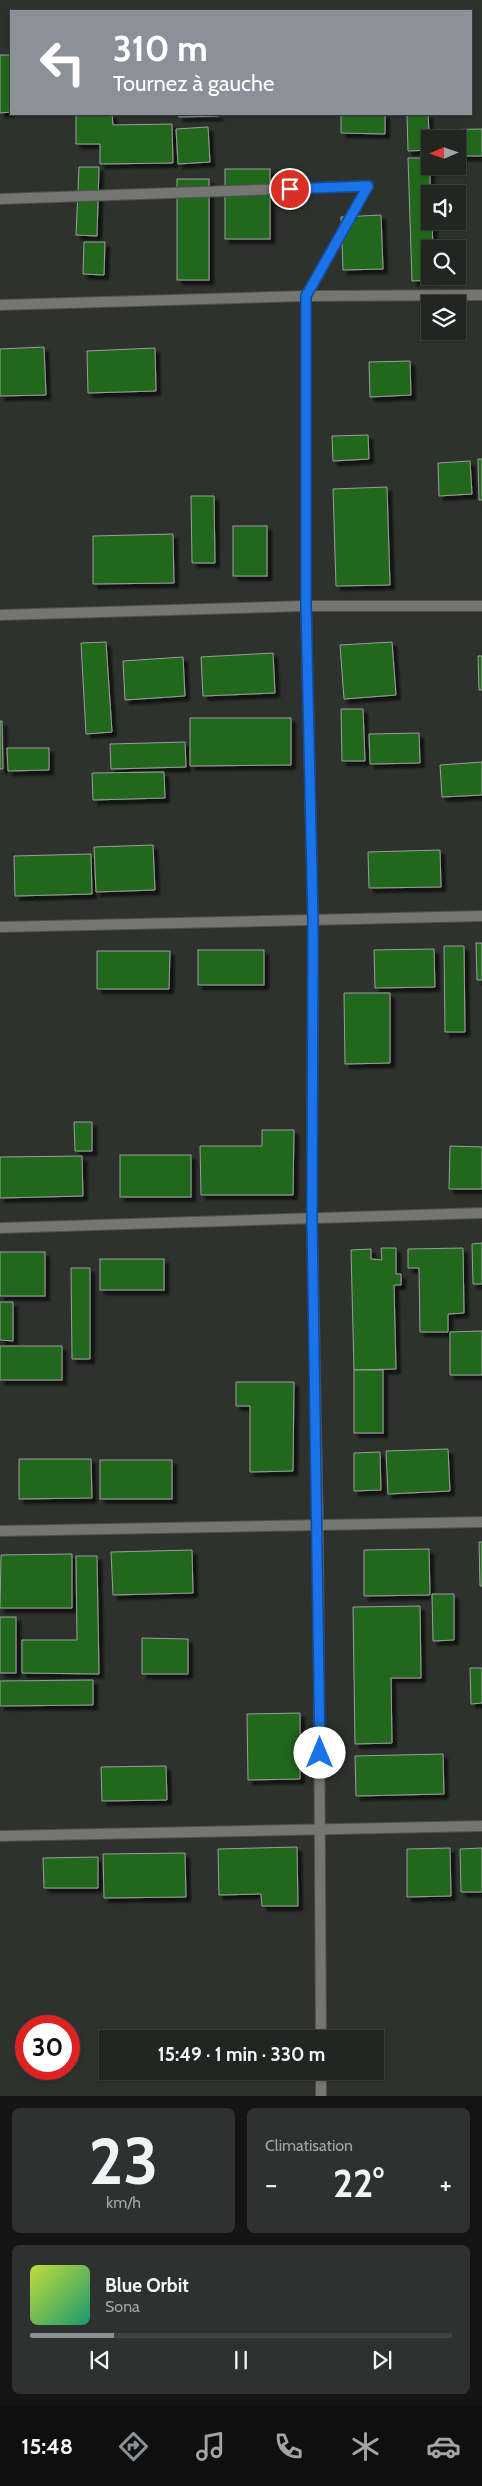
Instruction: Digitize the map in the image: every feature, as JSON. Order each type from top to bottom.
[{"type":"street","points":[[0,199],[368,186],[306,296],[306,606],[313,922],[312,1218],[318,1527],[321,2030]]},
{"type":"street","points":[[0,305],[306,296],[482,295]]},
{"type":"street","points":[[0,615],[306,606],[482,606]]},
{"type":"street","points":[[0,927],[313,922],[482,916]]},
{"type":"street","points":[[0,1228],[482,1213]]},
{"type":"street","points":[[0,1531],[318,1527],[482,1522]]},
{"type":"street","points":[[0,1836],[482,1826]]},
{"type":"street","points":[[321,2080],[321,2096]]},
{"type":"building","points":[[0,55],[10,55],[10,112],[0,113]]},
{"type":"building","points":[[76,115],[112,115],[113,125],[172,124],[173,163],[100,164],[100,144],[76,144]]},
{"type":"building","points":[[179,115],[219,115],[219,116],[179,117]]},
{"type":"building","points":[[341,115],[385,115],[385,134],[341,133]]},
{"type":"building","points":[[407,115],[428,115],[429,130],[421,130],[421,150],[408,151]]},
{"type":"building","points":[[208,127],[210,162],[178,164],[176,129]]},
{"type":"building","points":[[482,129],[482,156],[466,156],[466,130],[435,130]]},
{"type":"building","points":[[408,158],[421,158],[421,175],[430,175],[430,185],[421,185],[421,230],[432,230],[433,240],[421,240],[421,281],[412,281]]},
{"type":"building","points":[[79,167],[99,167],[97,236],[76,235]]},
{"type":"building","points":[[225,169],[270,169],[270,239],[225,239]]},
{"type":"building","points":[[177,179],[209,179],[209,280],[177,280]]},
{"type":"building","points":[[381,215],[383,269],[343,270],[341,217]]},
{"type":"building","points":[[84,242],[105,242],[104,275],[83,274]]},
{"type":"building","points":[[44,347],[46,395],[0,396],[0,349]]},
{"type":"building","points":[[155,348],[156,391],[88,393],[87,351]]},
{"type":"building","points":[[410,361],[411,395],[370,397],[369,362]]},
{"type":"building","points":[[368,435],[369,459],[333,461],[332,436]]},
{"type":"building","points":[[478,459],[482,459],[482,500],[479,500]]},
{"type":"building","points":[[470,461],[472,494],[439,496],[438,463]]},
{"type":"building","points":[[387,487],[390,585],[336,586],[333,489]]},
{"type":"building","points":[[191,496],[214,496],[215,563],[192,563]]},
{"type":"building","points":[[233,526],[267,526],[267,576],[233,576]]},
{"type":"building","points":[[173,534],[174,583],[93,584],[93,536]]},
{"type":"building","points":[[106,642],[112,732],[86,734],[81,643]]},
{"type":"building","points":[[392,642],[396,695],[344,699],[340,645]]},
{"type":"building","points":[[273,653],[275,693],[203,696],[201,657]]},
{"type":"building","points":[[478,656],[482,656],[482,690],[479,690]]},
{"type":"building","points":[[183,657],[185,696],[125,700],[123,661]]},
{"type":"building","points":[[341,709],[363,709],[365,761],[342,761]]},
{"type":"building","points":[[190,718],[291,718],[291,765],[190,766]]},
{"type":"building","points":[[0,721],[2,721],[3,769],[0,769]]},
{"type":"building","points":[[419,733],[420,763],[370,764],[369,734]]},
{"type":"building","points":[[185,742],[186,767],[111,769],[110,744]]},
{"type":"building","points":[[7,748],[49,748],[49,770],[8,771]]},
{"type":"building","points":[[482,762],[482,795],[442,797],[440,765]]},
{"type":"building","points":[[164,772],[165,798],[93,800],[92,773]]},
{"type":"building","points":[[153,845],[155,890],[96,892],[94,847]]},
{"type":"building","points":[[440,850],[441,887],[369,888],[368,852]]},
{"type":"building","points":[[91,854],[92,894],[15,896],[14,856]]},
{"type":"building","points":[[476,943],[482,943],[482,980],[477,980]]},
{"type":"building","points":[[444,946],[464,946],[465,1032],[445,1032]]},
{"type":"building","points":[[434,949],[435,987],[375,988],[374,950]]},
{"type":"building","points":[[198,950],[264,950],[264,985],[198,985]]},
{"type":"building","points":[[97,951],[170,951],[169,989],[97,989]]},
{"type":"building","points":[[344,993],[390,993],[390,1063],[345,1064]]},
{"type":"building","points":[[74,1122],[92,1122],[92,1151],[75,1151]]},
{"type":"building","points":[[262,1130],[294,1130],[293,1195],[201,1195],[200,1146],[262,1146]]},
{"type":"building","points":[[450,1146],[482,1147],[482,1189],[449,1189]]},
{"type":"building","points":[[120,1155],[191,1155],[191,1197],[120,1197]]},
{"type":"building","points":[[82,1156],[83,1196],[0,1198],[0,1157]]},
{"type":"building","points":[[482,1243],[482,1284],[473,1284],[472,1244]]},
{"type":"building","points":[[381,1248],[396,1248],[396,1274],[401,1274],[401,1285],[394,1285],[396,1369],[354,1370],[351,1250],[371,1249],[371,1259],[382,1260]]},
{"type":"building","points":[[463,1248],[464,1313],[448,1314],[448,1332],[420,1332],[419,1268],[408,1268],[408,1249]]},
{"type":"building","points":[[0,1252],[45,1252],[45,1296],[0,1296]]},
{"type":"building","points":[[100,1259],[164,1259],[164,1290],[100,1290]]},
{"type":"building","points":[[71,1268],[90,1268],[90,1359],[72,1359]]},
{"type":"building","points":[[0,1302],[13,1302],[13,1341],[0,1340]]},
{"type":"building","points":[[482,1331],[482,1375],[450,1375],[450,1332]]},
{"type":"building","points":[[0,1346],[62,1346],[62,1380],[0,1380]]},
{"type":"building","points":[[354,1370],[383,1370],[383,1433],[354,1433]]},
{"type":"building","points":[[236,1382],[294,1382],[293,1471],[250,1472],[250,1406],[236,1406]]},
{"type":"building","points":[[448,1449],[450,1491],[388,1494],[386,1451]]},
{"type":"building","points":[[380,1452],[381,1490],[354,1491],[354,1453]]},
{"type":"building","points":[[19,1459],[91,1459],[92,1498],[19,1499]]},
{"type":"building","points":[[100,1460],[172,1460],[172,1499],[100,1499]]},
{"type":"building","points":[[479,1542],[482,1542],[482,1586],[480,1586]]},
{"type":"building","points":[[429,1549],[430,1595],[364,1596],[364,1550]]},
{"type":"building","points":[[192,1550],[193,1593],[113,1595],[111,1552]]},
{"type":"building","points":[[72,1554],[72,1608],[0,1608],[1,1555]]},
{"type":"building","points":[[76,1556],[97,1556],[99,1674],[22,1673],[22,1640],[77,1640]]},
{"type":"building","points":[[432,1594],[454,1594],[454,1640],[433,1641]]},
{"type":"building","points":[[420,1606],[421,1678],[391,1678],[392,1743],[355,1744],[353,1607]]},
{"type":"building","points":[[0,1617],[16,1617],[16,1673],[0,1673]]},
{"type":"building","points":[[142,1638],[188,1639],[188,1674],[142,1674]]},
{"type":"building","points":[[470,1668],[482,1668],[482,1703],[471,1704]]},
{"type":"building","points":[[93,1680],[93,1705],[0,1706],[0,1681]]},
{"type":"building","points":[[300,1713],[300,1779],[248,1780],[247,1714]]},
{"type":"building","points":[[443,1754],[444,1794],[356,1796],[355,1756]]},
{"type":"building","points":[[166,1766],[167,1800],[102,1801],[101,1767]]},
{"type":"building","points":[[297,1847],[298,1906],[262,1906],[261,1894],[219,1895],[218,1849]]},
{"type":"building","points":[[450,1848],[451,1896],[407,1897],[407,1849]]},
{"type":"building","points":[[482,1848],[482,1892],[461,1892],[460,1849]]},
{"type":"building","points":[[185,1853],[186,1897],[104,1898],[103,1854]]},
{"type":"building","points":[[98,1857],[98,1888],[44,1888],[43,1858]]},
{"type":"route","points":[[290,189],[368,186],[306,296],[306,606],[313,922],[312,1218],[320,1753]]}]
